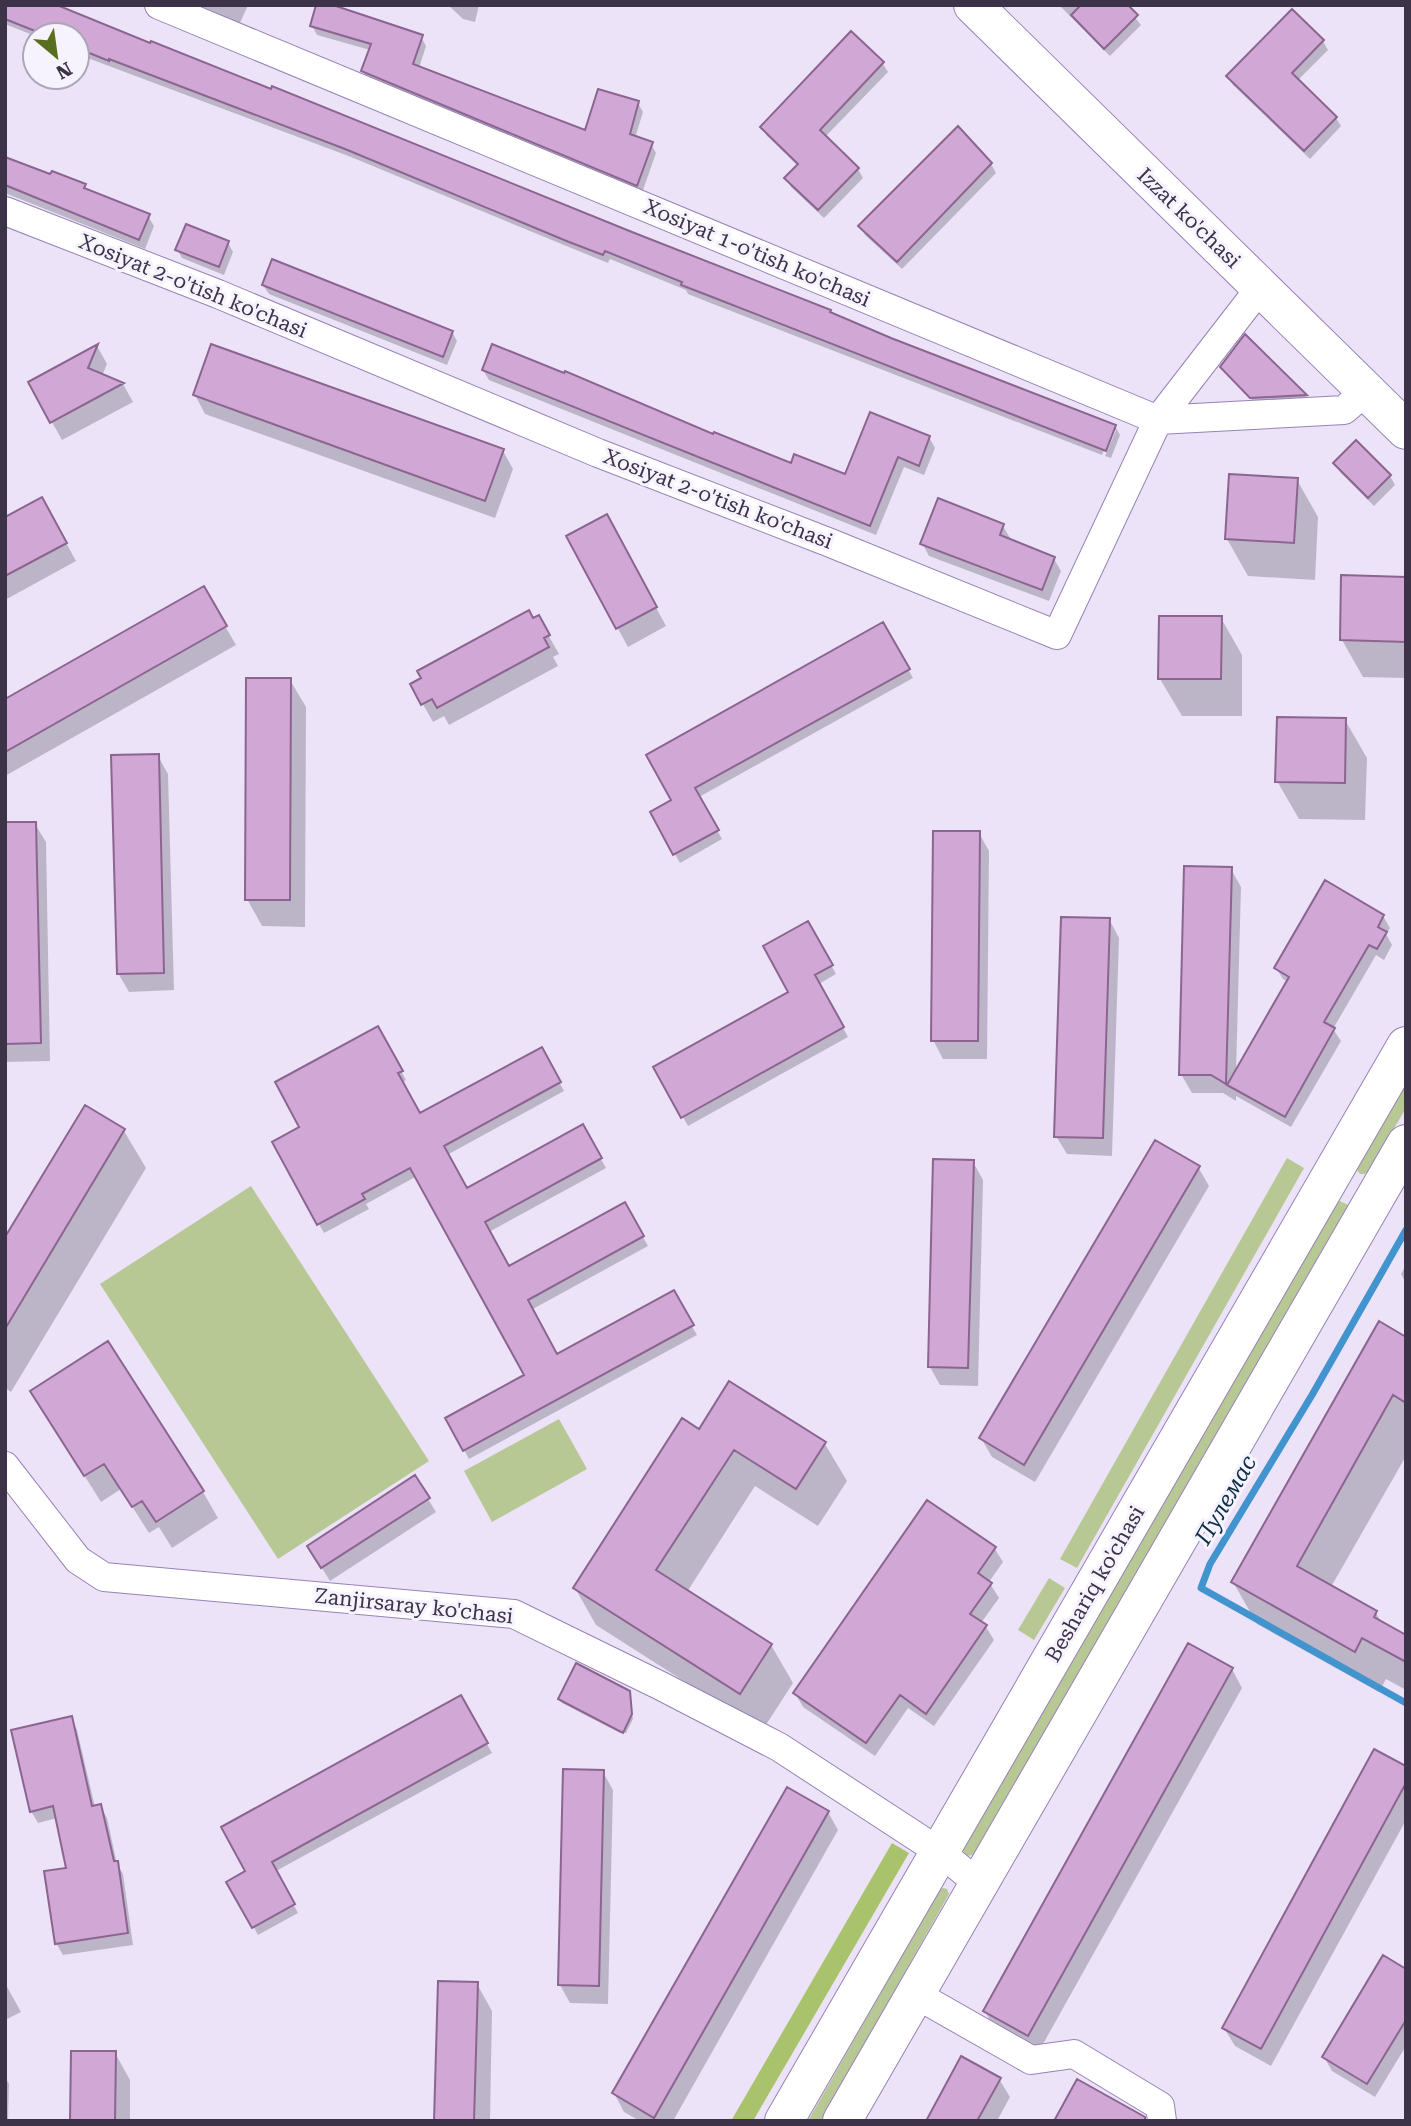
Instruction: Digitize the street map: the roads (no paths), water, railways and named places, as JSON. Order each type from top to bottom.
[{"type":"main road","name":"Izzat ko'chasi","points":[[973,5],[1406,430]]},
{"type":"main road","name":"Beshariq ko'chasi","points":[[784,2121],[1406,1046]]},
{"type":"main road","points":[[842,2121],[1406,1144]]},
{"type":"street","name":"Xosiyat 1-o'tish ko'chasi","points":[[159,5],[1158,420],[1344,410],[1365,392]]},
{"type":"street","name":"Xosiyat 2-o'tish ko'chasi","points":[[5,211],[218,295],[598,453],[1057,635],[1158,420],[1260,288]]},
{"type":"street","name":"Zanjirsaray ko'chasi","points":[[5,1466],[78,1560],[104,1577],[514,1614],[779,1747],[940,1852],[979,1884]]},
{"type":"street","points":[[915,1994],[1031,2060],[1074,2054],[1160,2106],[1162,2121]]},
{"type":"waterway","name":"Пулемас","points":[[1406,1230],[1312,1395],[1210,1564],[1201,1588],[1406,1703]]}]
